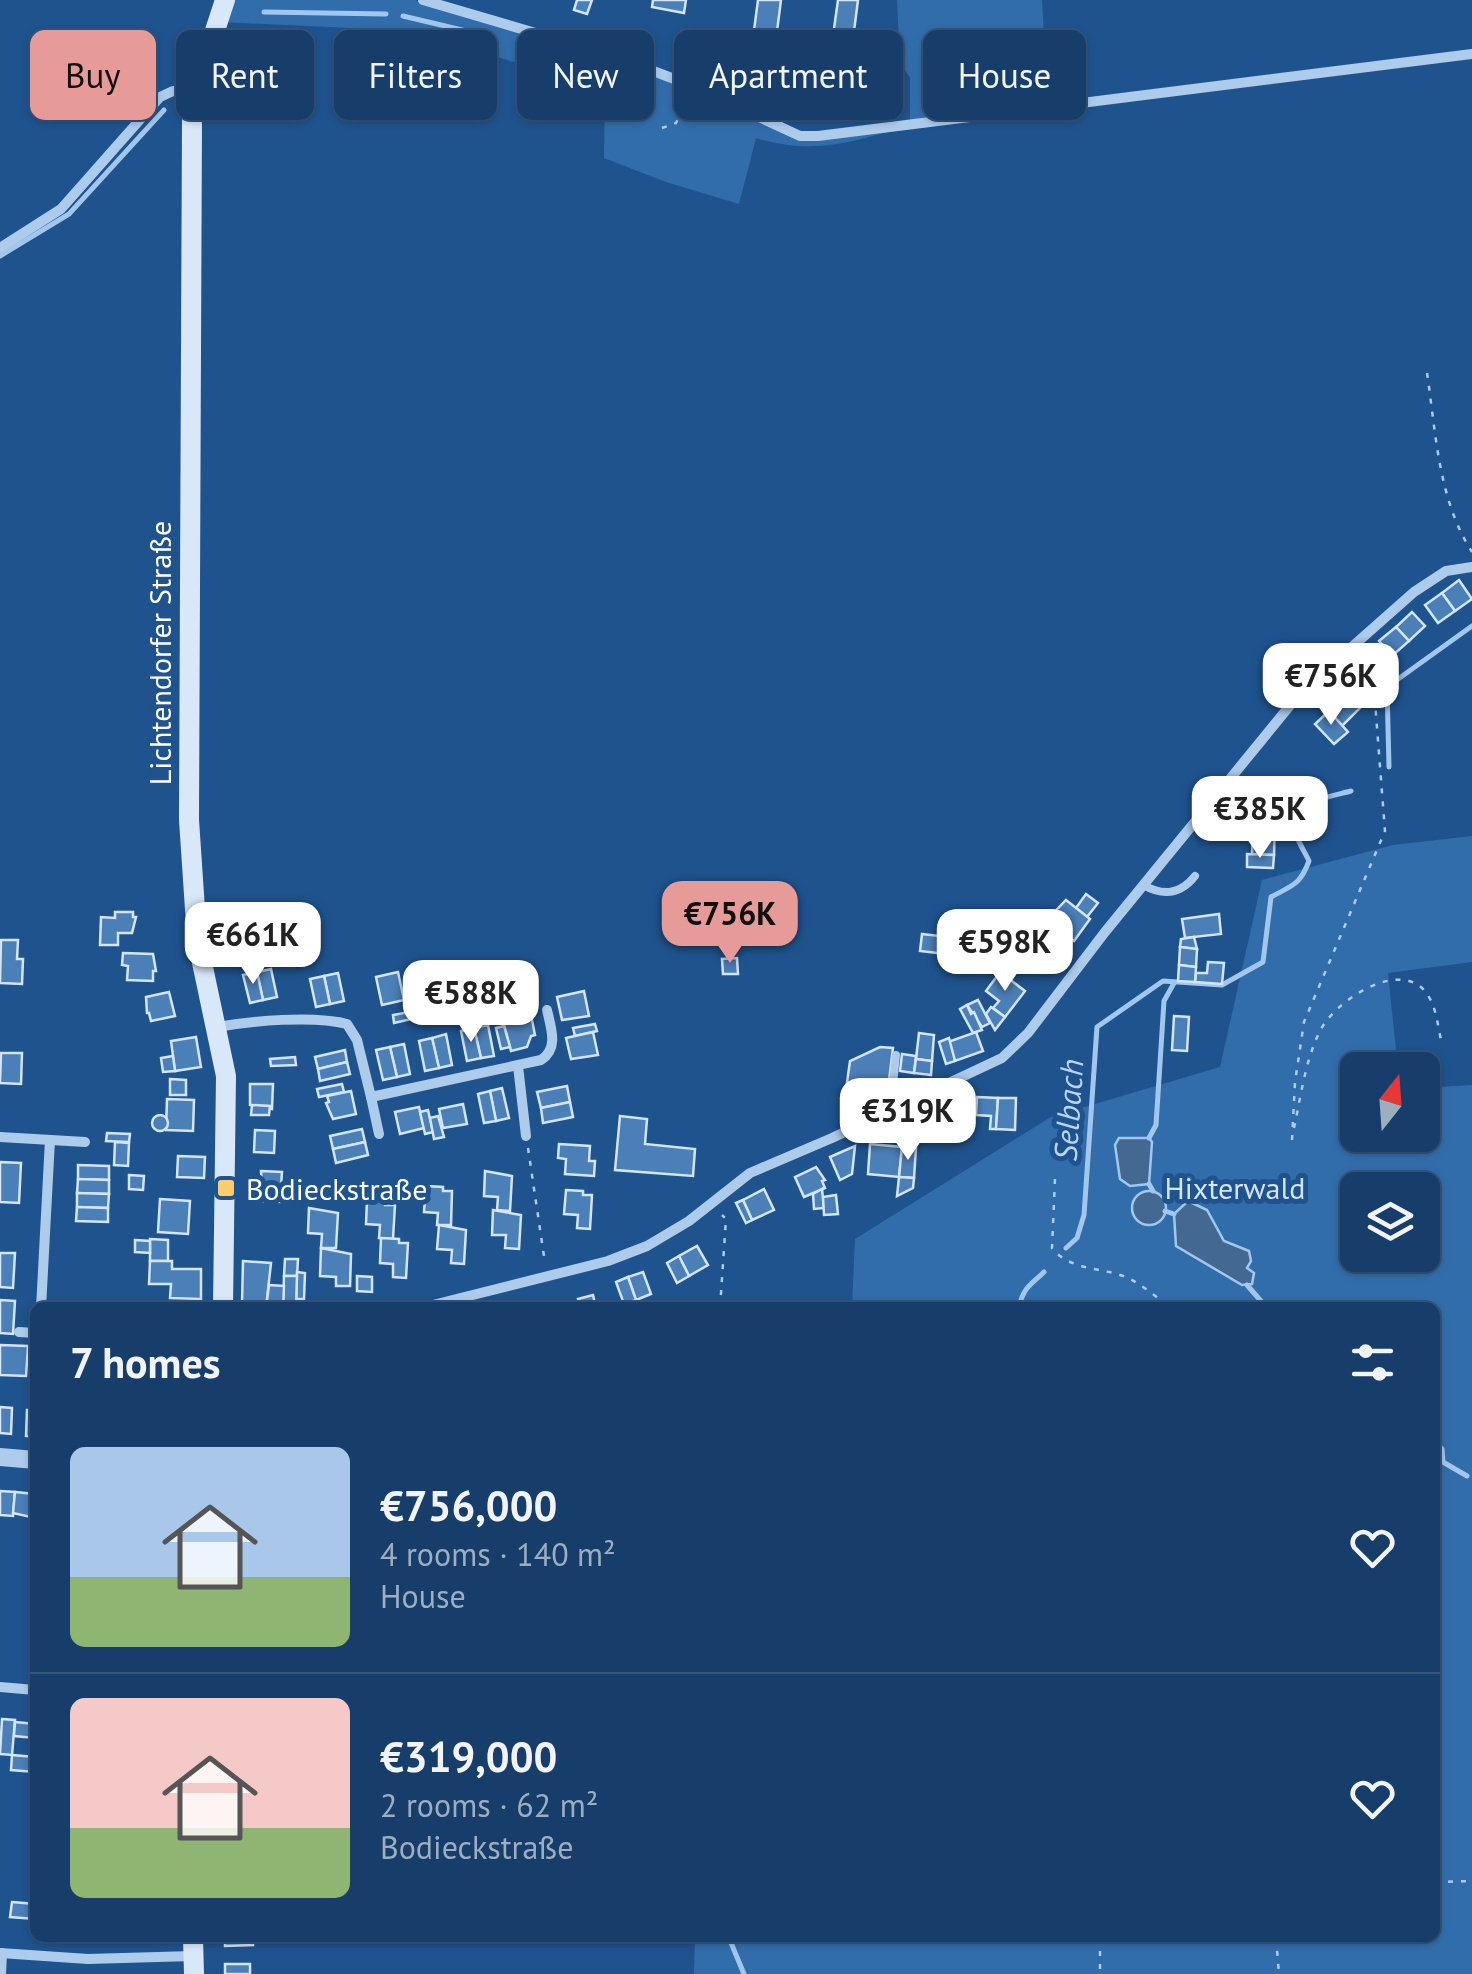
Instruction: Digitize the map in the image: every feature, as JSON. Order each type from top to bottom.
[{"type":"main road","name":"Lichtendorfer Straße","points":[[215,30],[225,0]]},
{"type":"main road","name":"Lichtendorfer Straße","points":[[194,120],[190,215],[189,820],[197,939],[217,1027],[227,1097],[223,1302]]},
{"type":"street","points":[[423,0],[562,39],[674,79]]},
{"type":"street","points":[[764,120],[800,136],[818,136],[1472,54]]},
{"type":"street","points":[[0,248],[61,209],[160,97],[176,91]]},
{"type":"street","points":[[446,1302],[608,1262],[647,1246],[689,1221],[750,1173],[981,1069],[1014,1049],[1280,715],[1354,643],[1435,578],[1472,568]]},
{"type":"street","points":[[371,1097],[540,1060],[550,1052],[553,1038],[547,1010]]},
{"type":"street","points":[[217,1027],[276,1022],[346,1024],[355,1034],[379,1134]]},
{"type":"street","points":[[518,1066],[526,1136]]},
{"type":"street","points":[[0,1137],[85,1142]]},
{"type":"street","points":[[42,1302],[50,1140]]},
{"type":"street","points":[[19,1332],[30,1332]]},
{"type":"street","points":[[0,1458],[30,1460]]},
{"type":"street","points":[[0,1687],[30,1690]]},
{"type":"street","points":[[1,1974],[1,1953],[88,1959],[194,1956]]},
{"type":"lane","points":[[777,126],[779,120]]},
{"type":"lane","points":[[1143,885],[1168,893],[1189,884],[1195,876]]},
{"type":"lane","points":[[896,1055],[892,1094],[897,1108]]},
{"type":"path","points":[[662,128],[677,120]]},
{"type":"path","points":[[1428,372],[1446,498],[1453,520],[1472,552]]},
{"type":"path","points":[[1354,643],[1375,702],[1384,831],[1304,1022],[1292,1140],[1307,1064],[1321,1027],[1345,1000],[1368,986],[1402,980],[1420,986],[1433,1002],[1440,1040]]},
{"type":"path","points":[[526,1136],[548,1277]]},
{"type":"path","points":[[1055,1179],[1055,1254],[1128,1278],[1161,1302]]},
{"type":"path","points":[[711,1203],[726,1219],[720,1302]]},
{"type":"path","points":[[1440,1882],[1472,1881]]},
{"type":"path","points":[[1100,1942],[1100,1974]]},
{"type":"path","points":[[1276,1942],[1279,1974]]},
{"type":"green space","points":[[228,0],[415,0],[517,30],[517,63],[497,57],[497,30],[392,30],[221,22]]},
{"type":"green space","points":[[897,0],[1042,0],[1044,30],[923,30],[923,120],[942,120],[910,124],[910,77],[903,68],[903,30],[898,30]]},
{"type":"green space","points":[[654,75],[674,84],[674,120],[760,120],[800,137],[910,126],[816,146],[756,138],[739,204],[604,158],[605,120],[654,120]]},
{"type":"green space","name":"Hixterwald","points":[[1472,836],[1472,962],[1388,973],[1396,1052],[1340,1052],[1340,1152],[1440,1152],[1440,1087],[1472,1085],[1472,1974],[694,1974],[695,1942],[1440,1942],[1440,1302],[852,1302],[855,1239],[1051,1117],[1220,1067],[1262,880],[1393,845]]},
{"type":"shaded area","points":[[1119,1138],[1149,1138],[1152,1142],[1149,1184],[1130,1186],[1120,1179],[1115,1145]]},
{"type":"shaded area","points":[[1149,1191],[1161,1196],[1166,1208],[1161,1220],[1149,1225],[1137,1220],[1132,1208],[1137,1196]]},
{"type":"shaded area","points":[[1188,1201],[1207,1210],[1224,1241],[1249,1251],[1251,1261],[1247,1268],[1254,1273],[1252,1284],[1242,1285],[1176,1246],[1174,1214]]},
{"type":"building","points":[[577,0],[592,0],[587,14],[574,10]]},
{"type":"building","points":[[653,0],[686,0],[684,13],[652,7]]},
{"type":"building","points":[[758,0],[781,0],[777,30],[754,30]]},
{"type":"building","points":[[838,0],[858,0],[854,30],[834,30]]},
{"type":"building","points":[[1459,580],[1472,599],[1455,611],[1442,593]]},
{"type":"building","points":[[1442,593],[1455,611],[1438,623],[1425,605]]},
{"type":"building","points":[[1412,612],[1425,626],[1409,641],[1396,627]]},
{"type":"building","points":[[1396,627],[1409,641],[1392,656],[1379,641]]},
{"type":"building","points":[[1346,692],[1361,707],[1342,726],[1327,710]]},
{"type":"building","points":[[1329,711],[1348,732],[1334,744],[1315,724]]},
{"type":"building","points":[[1271,797],[1270,821],[1260,821],[1261,812],[1253,813],[1251,798]]},
{"type":"building","points":[[1253,820],[1275,821],[1274,855],[1252,854]]},
{"type":"building","points":[[1247,854],[1274,855],[1273,868],[1247,867]]},
{"type":"building","points":[[1086,894],[1098,903],[1087,917],[1076,908]]},
{"type":"building","points":[[1066,900],[1090,919],[1074,941],[1067,936],[1063,940],[1049,930],[1053,925],[1047,920]]},
{"type":"building","points":[[115,912],[133,912],[136,917],[132,933],[118,933],[118,945],[100,945],[101,917],[115,918]]},
{"type":"building","points":[[1022,914],[1032,926],[1022,935],[1011,923]]},
{"type":"building","points":[[1219,914],[1221,934],[1185,938],[1182,919]]},
{"type":"building","points":[[922,934],[940,936],[938,953],[920,951]]},
{"type":"building","points":[[1025,936],[1048,954],[1035,970],[1013,951]]},
{"type":"building","points":[[1194,937],[1197,949],[1180,947],[1181,939]]},
{"type":"building","points":[[1,940],[18,940],[17,959],[23,959],[22,984],[0,983]]},
{"type":"building","points":[[1180,947],[1197,949],[1196,967],[1179,965]]},
{"type":"building","points":[[123,953],[153,954],[153,981],[127,980],[128,966],[122,965]]},
{"type":"building","points":[[737,958],[738,974],[723,974],[722,959]]},
{"type":"building","points":[[1208,962],[1224,963],[1222,984],[1195,982],[1196,973],[1207,973]]},
{"type":"building","points":[[1179,965],[1196,967],[1195,982],[1178,981]]},
{"type":"building","points":[[271,969],[277,997],[263,1000],[257,972]]},
{"type":"building","points":[[257,972],[263,1000],[250,1003],[243,975]]},
{"type":"building","points":[[398,972],[404,1000],[382,1005],[376,977]]},
{"type":"building","points":[[1000,972],[1025,991],[1005,1017],[993,1008],[999,1001],[986,991]]},
{"type":"building","points":[[338,973],[344,1001],[330,1004],[324,976]]},
{"type":"building","points":[[324,976],[330,1004],[316,1007],[310,979]]},
{"type":"building","points":[[584,991],[589,1016],[562,1020],[557,997]]},
{"type":"building","points":[[169,992],[175,1016],[151,1021],[146,997]]},
{"type":"building","points":[[978,1000],[990,1023],[982,1027],[967,1005]]},
{"type":"building","points":[[967,1005],[982,1030],[973,1033],[960,1009]]},
{"type":"building","points":[[991,1007],[1005,1017],[995,1030],[986,1014]]},
{"type":"building","points":[[415,1011],[416,1018],[394,1023],[393,1015]]},
{"type":"building","points":[[531,1015],[535,1035],[527,1047],[511,1051],[503,1021]]},
{"type":"building","points":[[1174,1016],[1189,1017],[1187,1051],[1172,1050]]},
{"type":"building","points":[[595,1024],[597,1031],[575,1036],[573,1028]]},
{"type":"building","points":[[488,1025],[494,1056],[481,1058],[474,1028]]},
{"type":"building","points":[[504,1026],[510,1047],[501,1049],[496,1028]]},
{"type":"building","points":[[474,1028],[481,1058],[467,1061],[461,1031]]},
{"type":"building","points":[[593,1032],[598,1055],[571,1059],[566,1038]]},
{"type":"building","points":[[976,1032],[983,1051],[955,1061],[948,1042]]},
{"type":"building","points":[[919,1033],[934,1035],[932,1061],[916,1059]]},
{"type":"building","points":[[446,1034],[452,1065],[439,1068],[432,1038]]},
{"type":"building","points":[[196,1037],[201,1067],[175,1071],[171,1041]]},
{"type":"building","points":[[432,1038],[439,1068],[425,1071],[419,1041]]},
{"type":"building","points":[[949,1038],[955,1061],[946,1064],[939,1042]]},
{"type":"building","points":[[404,1044],[410,1074],[397,1077],[390,1047]]},
{"type":"building","points":[[390,1047],[397,1077],[383,1080],[376,1050]]},
{"type":"building","points":[[880,1047],[893,1048],[887,1097],[842,1118],[850,1061]]},
{"type":"building","points":[[345,1050],[347,1062],[318,1069],[315,1057]]},
{"type":"building","points":[[1,1053],[22,1053],[21,1084],[0,1083]]},
{"type":"building","points":[[902,1054],[916,1056],[914,1073],[900,1071]]},
{"type":"building","points":[[173,1056],[175,1071],[163,1072],[161,1058]]},
{"type":"building","points":[[295,1057],[296,1065],[271,1066],[270,1059]]},
{"type":"building","points":[[916,1059],[932,1061],[931,1075],[914,1073]]},
{"type":"building","points":[[347,1062],[350,1074],[320,1081],[318,1069]]},
{"type":"building","points":[[170,1079],[186,1080],[186,1095],[170,1095]]},
{"type":"building","points":[[250,1084],[273,1084],[272,1109],[250,1105]]},
{"type":"building","points":[[342,1084],[344,1092],[319,1097],[317,1089]]},
{"type":"building","points":[[567,1086],[570,1102],[541,1108],[537,1092]]},
{"type":"building","points":[[502,1088],[509,1118],[496,1121],[490,1091]]},
{"type":"building","points":[[351,1091],[356,1114],[333,1119],[327,1096]]},
{"type":"building","points":[[490,1091],[496,1121],[484,1123],[478,1094]]},
{"type":"building","points":[[977,1097],[998,1098],[996,1129],[990,1129],[991,1116],[976,1115]]},
{"type":"building","points":[[998,1098],[1016,1098],[1015,1130],[996,1129]]},
{"type":"building","points":[[167,1099],[194,1100],[193,1131],[166,1130]]},
{"type":"building","points":[[570,1102],[573,1117],[543,1123],[541,1108]]},
{"type":"building","points":[[463,1104],[467,1124],[443,1128],[439,1109]]},
{"type":"building","points":[[252,1105],[270,1106],[269,1115],[251,1115]]},
{"type":"building","points":[[419,1107],[424,1128],[400,1134],[395,1112]]},
{"type":"building","points":[[428,1110],[433,1132],[425,1134],[420,1112]]},
{"type":"building","points":[[929,1113],[944,1113],[943,1129],[928,1127]]},
{"type":"building","points":[[160,1115],[168,1123],[160,1131],[152,1123]]},
{"type":"building","points":[[438,1116],[444,1137],[434,1139],[430,1118]]},
{"type":"building","points":[[620,1116],[647,1119],[645,1144],[695,1149],[693,1176],[615,1170]]},
{"type":"building","points":[[362,1129],[365,1142],[333,1149],[330,1136]]},
{"type":"building","points":[[255,1130],[275,1131],[274,1153],[254,1152]]},
{"type":"building","points":[[107,1133],[130,1134],[129,1142],[106,1141]]},
{"type":"building","points":[[115,1142],[129,1143],[128,1166],[114,1165]]},
{"type":"building","points":[[365,1142],[368,1155],[336,1163],[333,1149]]},
{"type":"building","points":[[559,1144],[590,1146],[594,1176],[565,1174],[566,1159],[558,1158]]},
{"type":"building","points":[[870,1144],[902,1147],[899,1177],[868,1174]]},
{"type":"building","points":[[855,1146],[852,1174],[840,1180],[830,1157]]},
{"type":"building","points":[[902,1147],[916,1148],[914,1178],[899,1177]]},
{"type":"building","points":[[178,1156],[205,1157],[204,1178],[177,1177]]},
{"type":"building","points":[[0,1162],[21,1163],[19,1203],[0,1202]]},
{"type":"building","points":[[78,1165],[109,1166],[109,1180],[78,1179]]},
{"type":"building","points":[[816,1167],[825,1180],[825,1188],[804,1197],[795,1177]]},
{"type":"building","points":[[261,1171],[282,1172],[280,1202],[263,1201]]},
{"type":"building","points":[[485,1171],[512,1176],[510,1211],[497,1210],[498,1197],[484,1196]]},
{"type":"building","points":[[129,1175],[144,1176],[143,1190],[129,1189]]},
{"type":"building","points":[[899,1177],[914,1178],[913,1188],[897,1196]]},
{"type":"building","points":[[78,1179],[109,1180],[109,1194],[77,1193]]},
{"type":"building","points":[[426,1186],[452,1191],[451,1225],[437,1225],[438,1213],[424,1212]]},
{"type":"building","points":[[764,1189],[774,1210],[752,1220],[743,1200]]},
{"type":"building","points":[[822,1189],[824,1208],[814,1209],[813,1194]]},
{"type":"building","points":[[566,1190],[592,1195],[590,1229],[577,1228],[578,1215],[564,1214]]},
{"type":"building","points":[[77,1193],[109,1194],[108,1208],[77,1207]]},
{"type":"building","points":[[836,1195],[838,1214],[824,1215],[823,1197]]},
{"type":"building","points":[[160,1199],[190,1201],[188,1234],[158,1232]]},
{"type":"building","points":[[367,1200],[395,1205],[393,1239],[379,1238],[380,1225],[366,1224]]},
{"type":"building","points":[[743,1200],[752,1220],[746,1223],[736,1203]]},
{"type":"building","points":[[77,1207],[108,1208],[108,1222],[76,1221]]},
{"type":"building","points":[[309,1208],[338,1213],[336,1248],[321,1248],[322,1234],[308,1233]]},
{"type":"building","points":[[493,1210],[521,1215],[519,1249],[505,1248],[506,1235],[492,1235]]},
{"type":"building","points":[[439,1225],[466,1230],[464,1264],[451,1263],[452,1250],[437,1249]]},
{"type":"building","points":[[381,1238],[408,1243],[406,1278],[393,1277],[393,1264],[380,1263]]},
{"type":"building","points":[[150,1239],[168,1240],[168,1261],[150,1261]]},
{"type":"building","points":[[135,1240],[150,1241],[150,1253],[135,1252]]},
{"type":"building","points":[[697,1246],[708,1265],[689,1276],[679,1256]]},
{"type":"building","points":[[321,1248],[351,1254],[350,1286],[336,1286],[336,1277],[320,1276]]},
{"type":"building","points":[[0,1253],[15,1253],[13,1288],[0,1287]]},
{"type":"building","points":[[679,1256],[689,1276],[677,1283],[667,1263]]},
{"type":"building","points":[[285,1259],[298,1259],[297,1276],[284,1276]]},
{"type":"building","points":[[150,1261],[172,1261],[172,1269],[201,1269],[201,1299],[170,1298],[171,1284],[149,1284]]},
{"type":"building","points":[[243,1261],[271,1263],[267,1302],[242,1302]]},
{"type":"building","points":[[297,1272],[305,1273],[304,1299],[296,1299]]},
{"type":"building","points":[[643,1272],[651,1294],[636,1300],[628,1277]]},
{"type":"building","points":[[284,1276],[297,1276],[296,1302],[283,1302]]},
{"type":"building","points":[[357,1276],[372,1277],[372,1292],[357,1291]]},
{"type":"building","points":[[628,1277],[636,1300],[623,1302],[616,1282]]},
{"type":"building","points":[[269,1285],[284,1286],[283,1302],[267,1302]]},
{"type":"building","points":[[593,1295],[595,1302],[579,1302]]},
{"type":"building","points":[[0,1300],[15,1301],[13,1334],[0,1333]]},
{"type":"building","points":[[0,1345],[28,1346],[26,1376],[0,1375]]},
{"type":"building","points":[[0,1407],[12,1408],[11,1434],[0,1433]]},
{"type":"building","points":[[27,1410],[30,1410],[30,1436],[26,1436]]},
{"type":"building","points":[[0,1491],[15,1492],[13,1516],[0,1515]]},
{"type":"building","points":[[15,1492],[30,1494],[30,1517],[13,1513]]},
{"type":"building","points":[[2,1719],[15,1720],[12,1755],[0,1754]]},
{"type":"building","points":[[15,1722],[30,1724],[30,1738],[14,1736]]},
{"type":"building","points":[[12,1755],[30,1757],[30,1772],[11,1770]]},
{"type":"building","points":[[12,1902],[30,1904],[30,1919],[10,1917]]},
{"type":"building","points":[[225,1942],[253,1942],[253,1945],[225,1946]]},
{"type":"building","points":[[225,1964],[250,1964],[250,1974],[225,1974]]},
{"type":"waterway","points":[[264,12],[386,14]]},
{"type":"waterway","points":[[403,16],[462,30]]},
{"type":"waterway","points":[[0,256],[69,214],[164,110]]},
{"type":"waterway","name":"Selbach","points":[[1389,767],[1387,687],[1472,626]]},
{"type":"waterway","name":"Selbach","points":[[1066,1248],[1077,1238],[1084,1215],[1097,1027],[1163,981],[1222,985],[1263,962],[1271,897],[1299,880],[1309,861],[1298,839],[1297,817],[1310,804],[1351,791]]},
{"type":"waterway","points":[[1149,1138],[1156,1125],[1164,1001],[1174,983]]},
{"type":"waterway","points":[[1149,1184],[1153,1191]]},
{"type":"waterway","points":[[1165,1211],[1174,1214]]},
{"type":"waterway","name":"Selbach","points":[[1021,1302],[1025,1291],[1044,1272]]},
{"type":"waterway","points":[[1247,1285],[1262,1302]]},
{"type":"waterway","points":[[1440,1447],[1443,1462],[1467,1476]]},
{"type":"waterway","points":[[731,1942],[744,1974]]},
{"type":"place","name":"Bodieckstraße","points":[[226,1188]]}]
